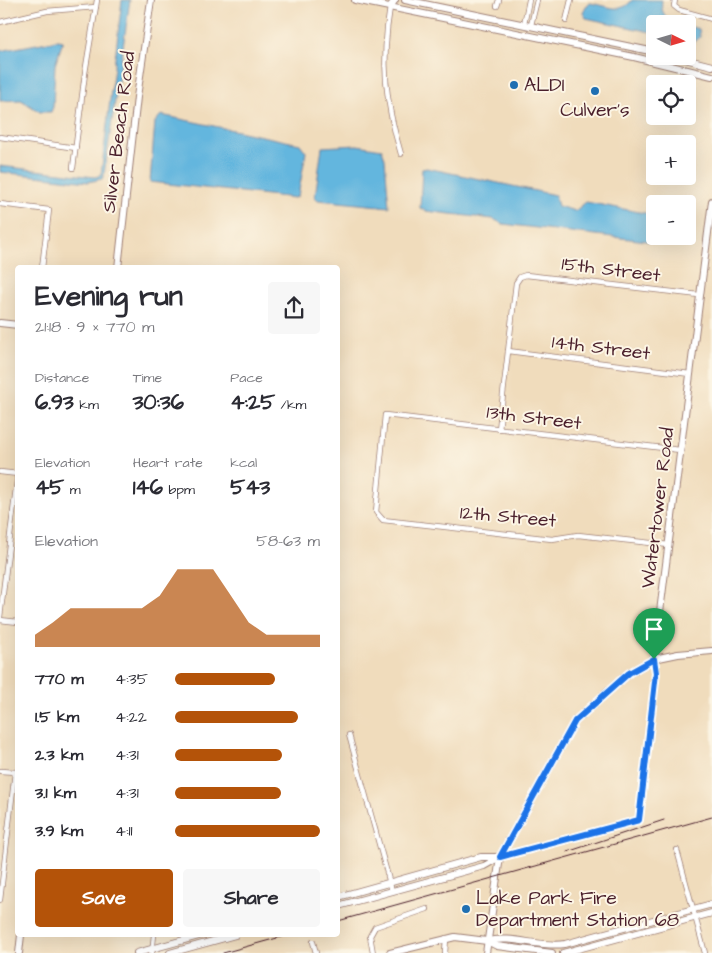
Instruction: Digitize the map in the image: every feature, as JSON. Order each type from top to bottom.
[{"type":"street","points":[[73,168],[85,68],[97,0]]},
{"type":"street","name":"Silver Beach Road","points":[[118,265],[137,97],[151,0]]},
{"type":"street","points":[[355,0],[390,4],[634,57],[712,76]]},
{"type":"street","points":[[395,0],[390,4],[384,48],[384,76],[390,118],[401,154]]},
{"type":"street","points":[[405,0],[646,50]]},
{"type":"street","points":[[497,6],[499,0]]},
{"type":"street","points":[[524,24],[529,0]]},
{"type":"street","points":[[566,21],[571,0]]},
{"type":"street","points":[[675,0],[674,6],[679,10],[712,19]]},
{"type":"street","points":[[531,25],[537,1]]},
{"type":"street","points":[[0,22],[47,12],[96,7]]},
{"type":"street","points":[[696,62],[712,66]]},
{"type":"street","points":[[0,137],[76,148]]},
{"type":"street","name":"Watertower Road","points":[[500,857],[639,820],[656,673],[654,659],[712,200]]},
{"type":"street","points":[[0,204],[49,210],[42,265]]},
{"type":"street","name":"15th Street","points":[[508,351],[516,283],[520,277],[526,275],[699,295]]},
{"type":"street","points":[[0,323],[15,325]]},
{"type":"street","points":[[499,429],[508,351]]},
{"type":"street","name":"14th Street","points":[[508,351],[690,374]]},
{"type":"street","name":"13th Street","points":[[377,515],[384,415],[680,450]]},
{"type":"street","points":[[0,472],[15,474]]},
{"type":"street","points":[[15,491],[0,618],[15,621]]},
{"type":"street","name":"12th Street","points":[[377,515],[383,520],[552,539],[578,535],[669,545]]},
{"type":"street","points":[[486,953],[500,857],[575,721],[629,673],[654,659],[678,654],[712,651]]},
{"type":"street","points":[[349,735],[392,891]]},
{"type":"street","points":[[0,770],[15,772]]},
{"type":"street","points":[[0,900],[15,780]]},
{"type":"street","points":[[677,850],[705,953]]},
{"type":"street","points":[[340,896],[481,857],[500,857]]},
{"type":"street","points":[[340,905],[484,866],[500,857]]},
{"type":"street","points":[[390,953],[409,950],[446,938],[487,941],[499,938],[551,945],[565,944],[712,904]]},
{"type":"street","points":[[373,953],[370,936],[376,927],[427,909]]},
{"type":"street","points":[[563,953],[712,913]]},
{"type":"street","points":[[19,953],[21,937]]},
{"type":"street","points":[[152,951],[154,937]]},
{"type":"street","points":[[137,953],[152,951],[196,937]]},
{"type":"street","points":[[170,953],[228,937]]},
{"type":"street","points":[[445,953],[446,938]]},
{"type":"street","points":[[487,941],[497,946],[552,953]]},
{"type":"street","points":[[312,942],[316,953]]},
{"type":"water","points":[[122,0],[130,0],[102,179],[88,182],[0,172],[0,166],[95,177],[101,175]]},
{"type":"water","points":[[632,0],[662,0],[662,9],[665,15],[646,15],[646,31],[586,18],[583,13],[586,6],[590,3],[612,8],[628,5]]},
{"type":"water","points":[[696,28],[699,29],[700,37],[696,41]]},
{"type":"water","points":[[58,40],[63,41],[55,65],[53,107],[51,112],[40,112],[21,100],[0,101],[0,51]]},
{"type":"water","points":[[161,115],[300,144],[306,152],[298,196],[295,198],[150,182],[155,122]]},
{"type":"water","points":[[357,145],[382,149],[385,159],[389,207],[318,200],[315,197],[322,147]]},
{"type":"water","points":[[427,168],[555,195],[558,206],[575,211],[586,202],[646,213],[646,241],[503,224],[493,219],[425,211],[420,208],[422,169]]},
{"type":"railway","points":[[340,920],[712,817]]},
{"type":"railway","points":[[567,852],[664,820]]},
{"type":"railway","points":[[223,953],[281,937]]},
{"type":"place","name":"ALDI","points":[[514,85]]},
{"type":"place","name":"Culver's","points":[[595,91]]},
{"type":"place","name":"Lake Park Fire Department Station 68","points":[[466,909]]},
{"type":"route","points":[[654,659],[656,673],[639,820],[525,852],[500,857],[575,721],[629,673],[654,659]]}]
